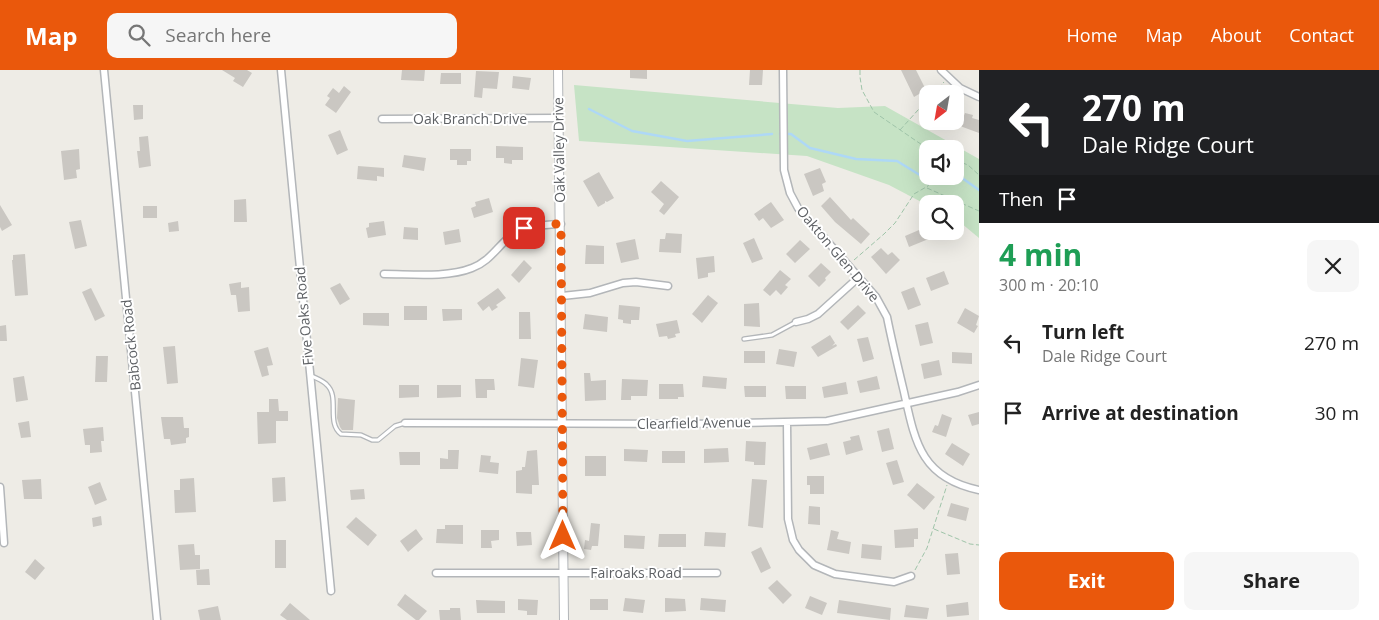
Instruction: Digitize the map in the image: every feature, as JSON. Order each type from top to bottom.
[{"type":"street","name":"Babcock Road","points":[[104,70],[157,620]]},
{"type":"street","name":"Five Oaks Road","points":[[281,70],[331,591]]},
{"type":"street","name":"Oak Valley Drive","points":[[558,70],[562,296],[564,620]]},
{"type":"street","name":"Oakton Glen Drive","points":[[783,70],[784,170],[790,193],[798,208],[876,297],[887,317],[906,404],[919,447],[933,468],[949,480],[966,488],[979,490]]},
{"type":"street","points":[[941,70],[960,88],[979,97]]},
{"type":"street","name":"Oak Branch Drive","points":[[382,119],[558,118]]},
{"type":"street","points":[[384,274],[452,273],[464,271],[483,263],[505,241],[524,228],[542,224],[561,224]]},
{"type":"street","points":[[796,322],[815,316],[859,277]]},
{"type":"street","points":[[562,296],[590,293],[623,283],[636,282],[668,286]]},
{"type":"street","name":"Clearfield Avenue","points":[[405,423],[787,422],[838,420],[958,392],[979,385]]},
{"type":"street","points":[[787,422],[788,519],[793,540],[799,550],[814,565],[834,574],[894,582],[911,576]]},
{"type":"street","points":[[0,487],[4,543]]},
{"type":"street","name":"Fairoaks Road","points":[[436,574],[717,573]]},
{"type":"lane","points":[[744,339],[772,335],[796,322]]},
{"type":"lane","points":[[309,374],[329,386],[332,392],[335,426],[340,434],[360,435],[372,440],[378,440],[395,426],[405,423]]},
{"type":"path","points":[[860,70],[862,90],[874,112],[919,143]]},
{"type":"path","points":[[941,85],[948,78]]},
{"type":"path","points":[[900,130],[919,108]]},
{"type":"path","points":[[964,162],[979,175]]},
{"type":"path","points":[[848,264],[884,234],[914,194],[926,187],[979,211]]},
{"type":"path","points":[[911,576],[927,548],[949,480]]},
{"type":"path","points":[[933,528],[970,544],[979,545]]},
{"type":"green space","points":[[574,85],[838,108],[885,106],[919,125],[919,130],[928,130],[945,140],[919,140],[919,185],[964,185],[964,151],[979,159],[979,238],[964,226],[964,195],[919,195],[919,201],[889,185],[807,156],[579,141]]},
{"type":"building","points":[[222,70],[247,70],[252,73],[243,87],[233,81],[235,78]]},
{"type":"building","points":[[402,70],[425,70],[424,81],[401,80]]},
{"type":"building","points":[[630,70],[647,70],[647,79],[630,78]]},
{"type":"building","points":[[750,70],[763,70],[762,85],[749,85]]},
{"type":"building","points":[[901,70],[916,70],[924,85],[919,85],[919,94],[914,97]]},
{"type":"building","points":[[476,71],[499,72],[497,89],[483,88],[482,98],[474,97]]},
{"type":"building","points":[[441,73],[461,73],[461,84],[440,84]]},
{"type":"building","points":[[513,76],[531,78],[529,90],[512,88]]},
{"type":"building","points":[[344,86],[351,92],[336,113],[325,105],[330,98],[327,96],[333,88],[339,93]]},
{"type":"building","points":[[133,105],[143,105],[143,119],[134,120]]},
{"type":"building","points":[[965,113],[973,115],[972,118],[979,120],[979,133],[964,127]]},
{"type":"building","points":[[340,130],[348,150],[337,155],[328,135]]},
{"type":"building","points":[[148,136],[151,166],[139,168],[137,151],[140,151],[139,137]]},
{"type":"building","points":[[496,146],[523,147],[523,160],[512,160],[512,164],[504,163],[504,158],[496,158]]},
{"type":"building","points":[[79,149],[80,169],[76,170],[77,178],[64,180],[61,151]]},
{"type":"building","points":[[450,149],[471,149],[471,161],[467,161],[467,165],[457,165],[457,160],[450,160]]},
{"type":"building","points":[[404,155],[426,158],[424,171],[402,167]]},
{"type":"building","points":[[358,166],[384,168],[384,177],[377,176],[377,181],[357,179]]},
{"type":"building","points":[[820,168],[826,182],[822,184],[824,191],[813,196],[804,174]]},
{"type":"building","points":[[599,172],[614,198],[607,202],[605,201],[605,203],[598,207],[583,181]]},
{"type":"building","points":[[661,181],[679,197],[664,215],[659,211],[664,204],[651,192]]},
{"type":"building","points":[[830,197],[851,220],[853,218],[870,234],[861,244],[835,222],[821,206]]},
{"type":"building","points":[[489,198],[493,212],[474,218],[471,208],[476,206],[475,202]]},
{"type":"building","points":[[246,199],[247,222],[234,222],[234,200]]},
{"type":"building","points":[[771,202],[784,220],[771,228],[763,218],[759,221],[754,214]]},
{"type":"building","points":[[0,205],[12,225],[2,231],[0,227]]},
{"type":"building","points":[[143,206],[157,206],[157,218],[143,218]]},
{"type":"building","points":[[81,220],[87,246],[75,249],[69,222]]},
{"type":"building","points":[[178,221],[179,231],[169,232],[168,223]]},
{"type":"building","points":[[384,221],[386,235],[368,238],[366,228],[369,227],[369,223]]},
{"type":"building","points":[[404,227],[418,228],[418,240],[403,239]]},
{"type":"building","points":[[459,229],[461,242],[445,245],[443,232]]},
{"type":"building","points":[[919,230],[919,240],[926,240],[909,247],[905,236]]},
{"type":"building","points":[[666,233],[682,234],[681,253],[659,252],[660,239],[665,239]]},
{"type":"building","points":[[754,238],[763,259],[752,263],[743,243]]},
{"type":"building","points":[[635,239],[639,259],[621,263],[616,243]]},
{"type":"building","points":[[800,240],[810,249],[795,263],[786,254]]},
{"type":"building","points":[[586,245],[604,246],[604,264],[585,264]]},
{"type":"building","points":[[881,248],[888,255],[892,252],[900,260],[886,274],[871,257]]},
{"type":"building","points":[[25,254],[28,295],[15,296],[13,255]]},
{"type":"building","points":[[714,256],[715,272],[708,273],[708,277],[698,279],[696,258]]},
{"type":"building","points":[[524,260],[532,268],[519,283],[511,275]]},
{"type":"building","points":[[821,263],[831,272],[819,287],[808,276]]},
{"type":"building","points":[[780,270],[791,279],[785,285],[788,287],[781,295],[776,290],[770,296],[763,290]]},
{"type":"building","points":[[944,271],[949,284],[931,291],[926,278]]},
{"type":"building","points":[[241,282],[241,288],[249,287],[250,311],[238,312],[236,295],[231,295],[229,284]]},
{"type":"building","points":[[340,283],[350,299],[340,305],[330,288]]},
{"type":"building","points":[[914,287],[921,305],[908,310],[901,292]]},
{"type":"building","points":[[91,288],[105,316],[95,321],[82,292]]},
{"type":"building","points":[[498,288],[506,298],[496,305],[498,307],[492,311],[489,306],[483,311],[477,303]]},
{"type":"building","points":[[708,295],[718,303],[702,323],[692,314]]},
{"type":"building","points":[[759,303],[760,327],[744,326],[744,304]]},
{"type":"building","points":[[619,305],[640,307],[639,320],[631,320],[631,324],[623,323],[623,320],[618,319]]},
{"type":"building","points":[[858,305],[866,313],[848,330],[840,322]]},
{"type":"building","points":[[404,306],[427,306],[427,320],[404,320]]},
{"type":"building","points":[[965,308],[979,316],[976,325],[978,326],[974,333],[957,323]]},
{"type":"building","points":[[442,309],[462,309],[462,320],[443,321]]},
{"type":"building","points":[[519,312],[530,312],[531,339],[519,339]]},
{"type":"building","points":[[363,313],[389,313],[389,326],[363,325]]},
{"type":"building","points":[[585,314],[608,317],[607,332],[583,329]]},
{"type":"building","points":[[677,320],[680,333],[675,334],[676,337],[668,339],[667,336],[659,337],[656,324]]},
{"type":"building","points":[[928,322],[933,343],[920,346],[915,325]]},
{"type":"building","points":[[6,325],[7,341],[0,341],[0,326]]},
{"type":"building","points":[[830,335],[835,343],[832,346],[836,344],[837,346],[818,357],[811,347]]},
{"type":"building","points":[[868,337],[874,359],[863,362],[857,339]]},
{"type":"building","points":[[175,346],[178,383],[167,384],[163,347]]},
{"type":"building","points":[[268,347],[273,365],[267,366],[269,375],[262,377],[254,351]]},
{"type":"building","points":[[779,349],[797,352],[794,367],[776,364]]},
{"type":"building","points":[[744,351],[765,351],[765,363],[744,363]]},
{"type":"building","points":[[952,352],[972,353],[972,364],[952,363]]},
{"type":"building","points":[[96,356],[108,356],[107,382],[95,382]]},
{"type":"building","points":[[521,358],[538,360],[534,388],[518,386]]},
{"type":"building","points":[[939,360],[942,375],[924,379],[921,364]]},
{"type":"building","points":[[584,373],[590,373],[591,381],[606,380],[606,400],[585,401]]},
{"type":"building","points":[[24,376],[28,400],[16,402],[13,378]]},
{"type":"building","points":[[703,376],[727,378],[726,389],[702,387]]},
{"type":"building","points":[[877,376],[880,389],[860,393],[857,381]]},
{"type":"building","points":[[475,379],[494,379],[495,390],[487,390],[487,398],[476,398]]},
{"type":"building","points":[[622,379],[648,380],[647,396],[631,396],[631,400],[621,400]]},
{"type":"building","points":[[846,382],[848,394],[824,398],[822,387]]},
{"type":"building","points":[[659,384],[683,384],[684,397],[678,397],[678,399],[659,399]]},
{"type":"building","points":[[399,385],[419,385],[419,397],[399,398]]},
{"type":"building","points":[[437,385],[461,385],[461,397],[437,398]]},
{"type":"building","points":[[744,386],[766,386],[766,397],[745,397]]},
{"type":"building","points":[[785,386],[806,386],[806,399],[786,399]]},
{"type":"building","points":[[338,398],[355,400],[353,430],[342,430],[340,427],[337,418]]},
{"type":"building","points":[[269,399],[278,399],[279,411],[288,411],[288,421],[276,421],[276,443],[258,444],[257,412],[269,412]]},
{"type":"building","points":[[979,412],[979,424],[972,426],[968,415]]},
{"type":"building","points":[[942,414],[952,418],[946,437],[932,432],[935,425],[938,426]]},
{"type":"building","points":[[161,417],[183,417],[184,428],[189,428],[189,437],[186,438],[186,443],[171,445],[170,439],[164,439]]},
{"type":"building","points":[[29,421],[31,437],[21,438],[18,423]]},
{"type":"building","points":[[103,427],[104,441],[101,441],[102,452],[90,453],[90,445],[85,445],[83,429]]},
{"type":"building","points":[[889,428],[894,449],[882,452],[877,431]]},
{"type":"building","points":[[859,435],[863,450],[846,455],[843,442],[851,440],[850,437]]},
{"type":"building","points":[[746,441],[766,442],[765,465],[754,465],[754,462],[745,461]]},
{"type":"building","points":[[827,443],[830,455],[810,460],[807,448]]},
{"type":"building","points":[[952,443],[970,454],[963,466],[945,454]]},
{"type":"building","points":[[728,448],[729,462],[704,463],[704,449]]},
{"type":"building","points":[[624,449],[648,450],[647,462],[624,461]]},
{"type":"building","points":[[448,450],[459,450],[458,469],[440,469],[440,458],[448,459]]},
{"type":"building","points":[[537,450],[539,485],[532,485],[532,494],[516,493],[516,471],[522,470],[522,467],[525,467],[527,451]]},
{"type":"building","points":[[662,451],[685,451],[685,463],[662,463]]},
{"type":"building","points":[[399,452],[420,452],[420,465],[400,465]]},
{"type":"building","points":[[481,455],[491,456],[490,462],[499,463],[498,474],[479,472]]},
{"type":"building","points":[[585,456],[606,456],[606,476],[585,476]]},
{"type":"building","points":[[897,460],[904,482],[893,485],[886,463]]},
{"type":"building","points":[[807,476],[824,476],[824,494],[810,494]]},
{"type":"building","points":[[285,477],[286,501],[273,502],[272,478]]},
{"type":"building","points":[[194,478],[196,512],[175,513],[174,490],[180,490],[180,479]]},
{"type":"building","points":[[41,479],[42,499],[24,499],[22,480]]},
{"type":"building","points":[[752,479],[767,480],[763,528],[748,526]]},
{"type":"building","points":[[100,482],[107,500],[95,505],[88,487]]},
{"type":"building","points":[[917,483],[935,497],[924,510],[907,495]]},
{"type":"building","points":[[364,489],[365,499],[351,500],[350,490]]},
{"type":"building","points":[[951,503],[969,508],[966,521],[947,516]]},
{"type":"building","points":[[809,506],[820,507],[820,525],[808,524]]},
{"type":"building","points":[[101,516],[102,525],[93,527],[92,518]]},
{"type":"building","points":[[356,517],[377,535],[368,546],[346,527]]},
{"type":"building","points":[[591,523],[600,524],[598,546],[592,546],[591,550],[584,549],[585,540],[589,541]]},
{"type":"building","points":[[445,525],[463,525],[463,544],[436,543],[437,529],[445,529]]},
{"type":"building","points":[[918,528],[918,539],[914,539],[914,547],[895,548],[894,530]]},
{"type":"building","points":[[416,529],[423,539],[408,552],[400,541]]},
{"type":"building","points":[[481,530],[499,530],[499,540],[491,541],[492,548],[481,548]]},
{"type":"building","points":[[831,530],[839,532],[837,539],[851,542],[849,554],[827,550]]},
{"type":"building","points":[[516,532],[531,532],[532,545],[517,546]]},
{"type":"building","points":[[705,532],[726,533],[725,547],[704,546]]},
{"type":"building","points":[[659,534],[686,534],[686,547],[658,547]]},
{"type":"building","points":[[624,535],[645,536],[644,549],[624,548]]},
{"type":"building","points":[[275,540],[286,540],[286,568],[275,568]]},
{"type":"building","points":[[194,544],[195,555],[200,555],[200,569],[180,570],[178,545]]},
{"type":"building","points":[[862,544],[882,546],[881,560],[861,558]]},
{"type":"building","points":[[761,547],[771,568],[761,573],[751,552]]},
{"type":"building","points":[[958,553],[960,574],[947,575],[945,554]]},
{"type":"building","points":[[35,559],[45,568],[35,580],[25,572]]},
{"type":"building","points":[[209,569],[210,585],[197,585],[196,570]]},
{"type":"building","points":[[777,580],[792,595],[783,604],[768,588]]},
{"type":"building","points":[[405,594],[427,611],[419,620],[416,620],[397,605]]},
{"type":"building","points":[[810,596],[827,603],[822,615],[805,608]]},
{"type":"building","points":[[625,598],[645,600],[643,613],[623,611]]},
{"type":"building","points":[[665,598],[685,599],[686,611],[665,612]]},
{"type":"building","points":[[701,598],[726,600],[725,612],[700,610]]},
{"type":"building","points":[[518,599],[538,600],[537,615],[527,615],[527,611],[518,610]]},
{"type":"building","points":[[590,599],[608,599],[608,610],[590,610]]},
{"type":"building","points":[[476,600],[505,601],[505,613],[477,613]]},
{"type":"building","points":[[839,600],[891,608],[890,620],[837,613]]},
{"type":"building","points":[[968,602],[969,615],[947,617],[946,605]]},
{"type":"building","points":[[290,603],[310,620],[287,620],[280,615]]},
{"type":"building","points":[[906,605],[929,608],[927,619],[904,617]]},
{"type":"building","points":[[218,606],[221,620],[200,620],[198,610]]},
{"type":"building","points":[[450,608],[460,608],[461,620],[440,620],[439,610],[450,610]]},
{"type":"waterway","points":[[589,109],[632,131],[687,141],[772,134]]},
{"type":"waterway","points":[[780,134],[791,134],[810,148],[856,159],[897,161],[919,175]]},
{"type":"waterway","points":[[964,179],[979,190]]},
{"type":"route","points":[[524,228],[542,224],[561,224],[563,536]]}]
